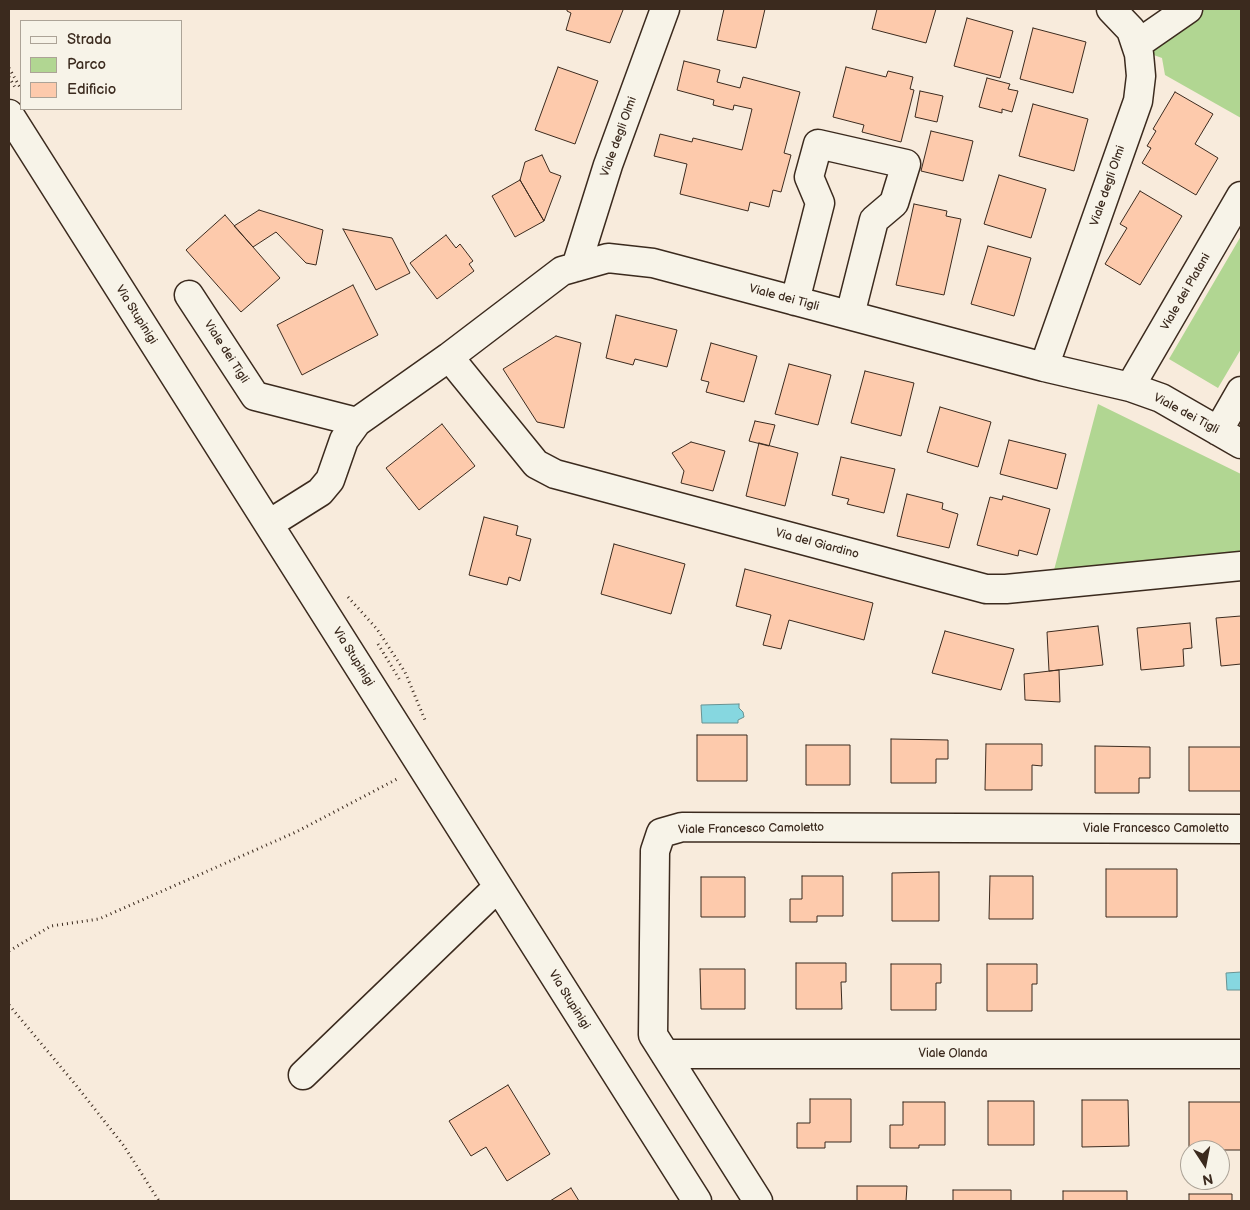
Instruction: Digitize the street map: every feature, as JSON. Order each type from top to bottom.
[{"type":"street","name":"Viale degli Olmi","points":[[576,267],[608,165],[665,9]]},
{"type":"street","name":"Viale degli Olmi","points":[[1044,367],[1138,101],[1141,76],[1139,54],[1130,30],[1112,9]]},
{"type":"street","points":[[1136,45],[1188,9]]},
{"type":"street","name":"Via Stupinigi","points":[[9,114],[696,1201]]},
{"type":"street","points":[[795,301],[820,203],[809,177],[818,144],[906,164],[894,203],[874,220],[850,315]]},
{"type":"street","name":"Viale dei Platani","points":[[1130,387],[1241,196]]},
{"type":"street","name":"Viale dei Tigli","points":[[268,524],[320,492],[330,480],[344,440],[357,422],[449,357],[562,271],[608,258],[653,263],[1044,367],[1130,387],[1161,398],[1230,438]]},
{"type":"street","name":"Viale dei Tigli","points":[[189,295],[255,396],[357,422]]},
{"type":"street","name":"Via del Giardino","points":[[449,357],[536,464],[555,474],[967,584],[986,589],[1006,589],[1241,566]]},
{"type":"street","points":[[1230,438],[1241,391]]},
{"type":"street","name":"Viale Francesco Camoletto","points":[[758,1201],[653,1035],[655,851],[661,832],[682,827],[1241,829]]},
{"type":"street","points":[[303,1075],[498,887]]},
{"type":"street","name":"Viale Olanda","points":[[665,1054],[1241,1054]]},
{"type":"path","points":[[9,68],[20,86]]},
{"type":"path","points":[[9,76],[20,94]]},
{"type":"path","points":[[9,951],[51,926],[99,919],[287,836],[421,765]]},
{"type":"path","points":[[9,1005],[124,1146],[159,1201]]},
{"type":"green space","points":[[1205,9],[1241,9],[1241,118],[1165,75],[1162,58],[1148,53],[1184,21]]},
{"type":"green space","points":[[1241,236],[1241,349],[1218,388],[1169,359]]},
{"type":"green space","points":[[1098,404],[1241,474],[1241,553],[1054,570]]},
{"type":"water","points":[[739,704],[744,717],[738,720],[738,723],[702,723],[701,705]]},
{"type":"water","points":[[1241,972],[1241,990],[1227,990],[1226,973]]},
{"type":"building","points":[[567,9],[623,10],[610,43],[566,30],[571,13]]},
{"type":"building","points":[[724,9],[765,9],[756,48],[717,40]]},
{"type":"building","points":[[877,9],[936,9],[926,43],[872,29]]},
{"type":"building","points":[[967,18],[1013,31],[1000,78],[954,66]]},
{"type":"building","points":[[1033,28],[1086,42],[1073,93],[1020,79]]},
{"type":"building","points":[[684,61],[720,70],[717,82],[740,88],[743,77],[800,92],[784,153],[791,155],[781,192],[773,190],[769,207],[750,202],[748,211],[680,194],[687,164],[654,156],[660,134],[692,142],[693,138],[742,150],[752,109],[734,105],[733,110],[713,105],[714,100],[677,90]]},
{"type":"building","points":[[558,67],[598,81],[575,144],[535,130]]},
{"type":"building","points":[[846,67],[886,77],[888,71],[913,77],[910,89],[914,90],[901,142],[862,132],[864,125],[833,117]]},
{"type":"building","points":[[987,78],[1010,84],[1008,89],[1018,91],[1012,112],[1002,109],[1002,113],[979,107]]},
{"type":"building","points":[[920,91],[943,96],[937,122],[915,117]]},
{"type":"building","points":[[1175,92],[1213,114],[1195,144],[1218,158],[1196,195],[1142,163],[1151,148],[1147,146],[1156,131],[1153,129]]},
{"type":"building","points":[[1033,104],[1088,119],[1074,171],[1019,156]]},
{"type":"building","points":[[931,131],[973,141],[963,181],[921,171]]},
{"type":"building","points":[[542,155],[550,172],[561,176],[544,221],[520,180],[525,162]]},
{"type":"building","points":[[999,175],[1046,189],[1031,238],[984,224]]},
{"type":"building","points":[[520,180],[544,221],[515,237],[492,196]]},
{"type":"building","points":[[1140,191],[1182,216],[1140,285],[1105,264],[1127,228],[1120,224]]},
{"type":"building","points":[[914,204],[947,211],[946,216],[961,219],[944,295],[896,285]]},
{"type":"building","points":[[259,210],[323,230],[316,265],[306,263],[276,232],[253,247],[234,226]]},
{"type":"building","points":[[225,215],[280,278],[241,312],[186,250]]},
{"type":"building","points":[[343,229],[392,238],[410,273],[376,290]]},
{"type":"building","points":[[446,235],[456,248],[460,244],[473,261],[469,264],[474,271],[437,299],[410,263]]},
{"type":"building","points":[[988,246],[1031,258],[1014,316],[971,304]]},
{"type":"building","points":[[353,285],[378,335],[302,375],[277,325]]},
{"type":"building","points":[[616,315],[677,330],[667,367],[635,359],[633,365],[606,358]]},
{"type":"building","points":[[556,336],[581,343],[564,428],[537,422],[503,369]]},
{"type":"building","points":[[711,343],[757,356],[744,402],[706,392],[709,382],[701,380]]},
{"type":"building","points":[[789,364],[831,375],[818,425],[775,414]]},
{"type":"building","points":[[865,371],[914,383],[901,436],[851,423]]},
{"type":"building","points":[[940,407],[991,422],[978,467],[927,452]]},
{"type":"building","points":[[755,421],[775,425],[769,446],[749,441]]},
{"type":"building","points":[[442,424],[475,466],[419,510],[386,468]]},
{"type":"building","points":[[1009,440],[1066,454],[1057,489],[1000,474]]},
{"type":"building","points":[[691,442],[725,451],[713,491],[681,483],[684,471],[672,453]]},
{"type":"building","points":[[759,443],[798,453],[785,506],[746,496]]},
{"type":"building","points":[[841,457],[895,469],[884,513],[847,504],[849,499],[832,495]]},
{"type":"building","points":[[907,494],[943,503],[942,509],[958,514],[949,548],[897,536]]},
{"type":"building","points":[[1003,496],[1050,509],[1037,555],[1019,550],[1018,556],[977,545],[990,497],[1002,500]]},
{"type":"building","points":[[484,517],[518,526],[516,535],[531,539],[520,581],[509,577],[507,585],[469,575]]},
{"type":"building","points":[[614,544],[685,564],[671,614],[601,594]]},
{"type":"building","points":[[745,569],[873,603],[864,640],[789,620],[781,649],[763,645],[771,615],[736,606]]},
{"type":"building","points":[[1241,616],[1241,664],[1221,666],[1216,618]]},
{"type":"building","points":[[1190,623],[1192,648],[1183,649],[1184,666],[1141,670],[1137,628]]},
{"type":"building","points":[[1098,626],[1103,665],[1049,671],[1047,632]]},
{"type":"building","points":[[945,631],[1014,649],[1001,690],[932,673]]},
{"type":"building","points":[[1059,670],[1060,702],[1025,700],[1024,674]]},
{"type":"building","points":[[697,735],[747,735],[747,781],[697,781]]},
{"type":"building","points":[[891,739],[948,740],[948,759],[936,759],[936,783],[891,783]]},
{"type":"building","points":[[986,744],[1042,744],[1042,766],[1032,765],[1032,790],[985,790]]},
{"type":"building","points":[[806,745],[850,745],[850,785],[806,785]]},
{"type":"building","points":[[1095,746],[1150,747],[1150,778],[1139,778],[1139,793],[1095,793]]},
{"type":"building","points":[[1189,747],[1241,747],[1241,791],[1189,791]]},
{"type":"building","points":[[1106,869],[1177,869],[1177,917],[1106,917]]},
{"type":"building","points":[[939,872],[939,921],[892,921],[892,873]]},
{"type":"building","points":[[802,876],[843,876],[843,916],[817,916],[817,922],[790,922],[790,899],[802,899]]},
{"type":"building","points":[[990,876],[1033,876],[1033,919],[989,919]]},
{"type":"building","points":[[701,877],[745,877],[745,917],[701,917]]},
{"type":"building","points":[[796,963],[846,963],[846,982],[841,982],[842,1009],[796,1009]]},
{"type":"building","points":[[891,964],[941,964],[941,983],[936,983],[936,1010],[891,1010]]},
{"type":"building","points":[[987,964],[1037,964],[1037,984],[1032,984],[1032,1011],[987,1011]]},
{"type":"building","points":[[700,969],[745,969],[745,1009],[701,1009]]},
{"type":"building","points":[[508,1085],[550,1154],[507,1181],[486,1147],[471,1156],[449,1121]]},
{"type":"building","points":[[810,1099],[851,1099],[851,1142],[825,1142],[825,1148],[797,1148],[797,1123],[810,1123]]},
{"type":"building","points":[[1082,1100],[1128,1100],[1129,1146],[1082,1147]]},
{"type":"building","points":[[988,1101],[1034,1101],[1034,1145],[988,1145]]},
{"type":"building","points":[[903,1102],[945,1102],[945,1145],[919,1145],[919,1148],[890,1148],[890,1125],[903,1125]]},
{"type":"building","points":[[1189,1102],[1241,1102],[1241,1150],[1230,1150],[1230,1140],[1189,1140]]},
{"type":"building","points":[[857,1186],[907,1186],[906,1201],[857,1201]]},
{"type":"building","points":[[571,1188],[579,1201],[550,1201]]},
{"type":"building","points":[[953,1190],[1011,1190],[1011,1201],[953,1201]]},
{"type":"building","points":[[1063,1191],[1127,1191],[1127,1201],[1063,1201]]},
{"type":"building","points":[[1189,1194],[1232,1194],[1232,1201],[1189,1201]]}]
